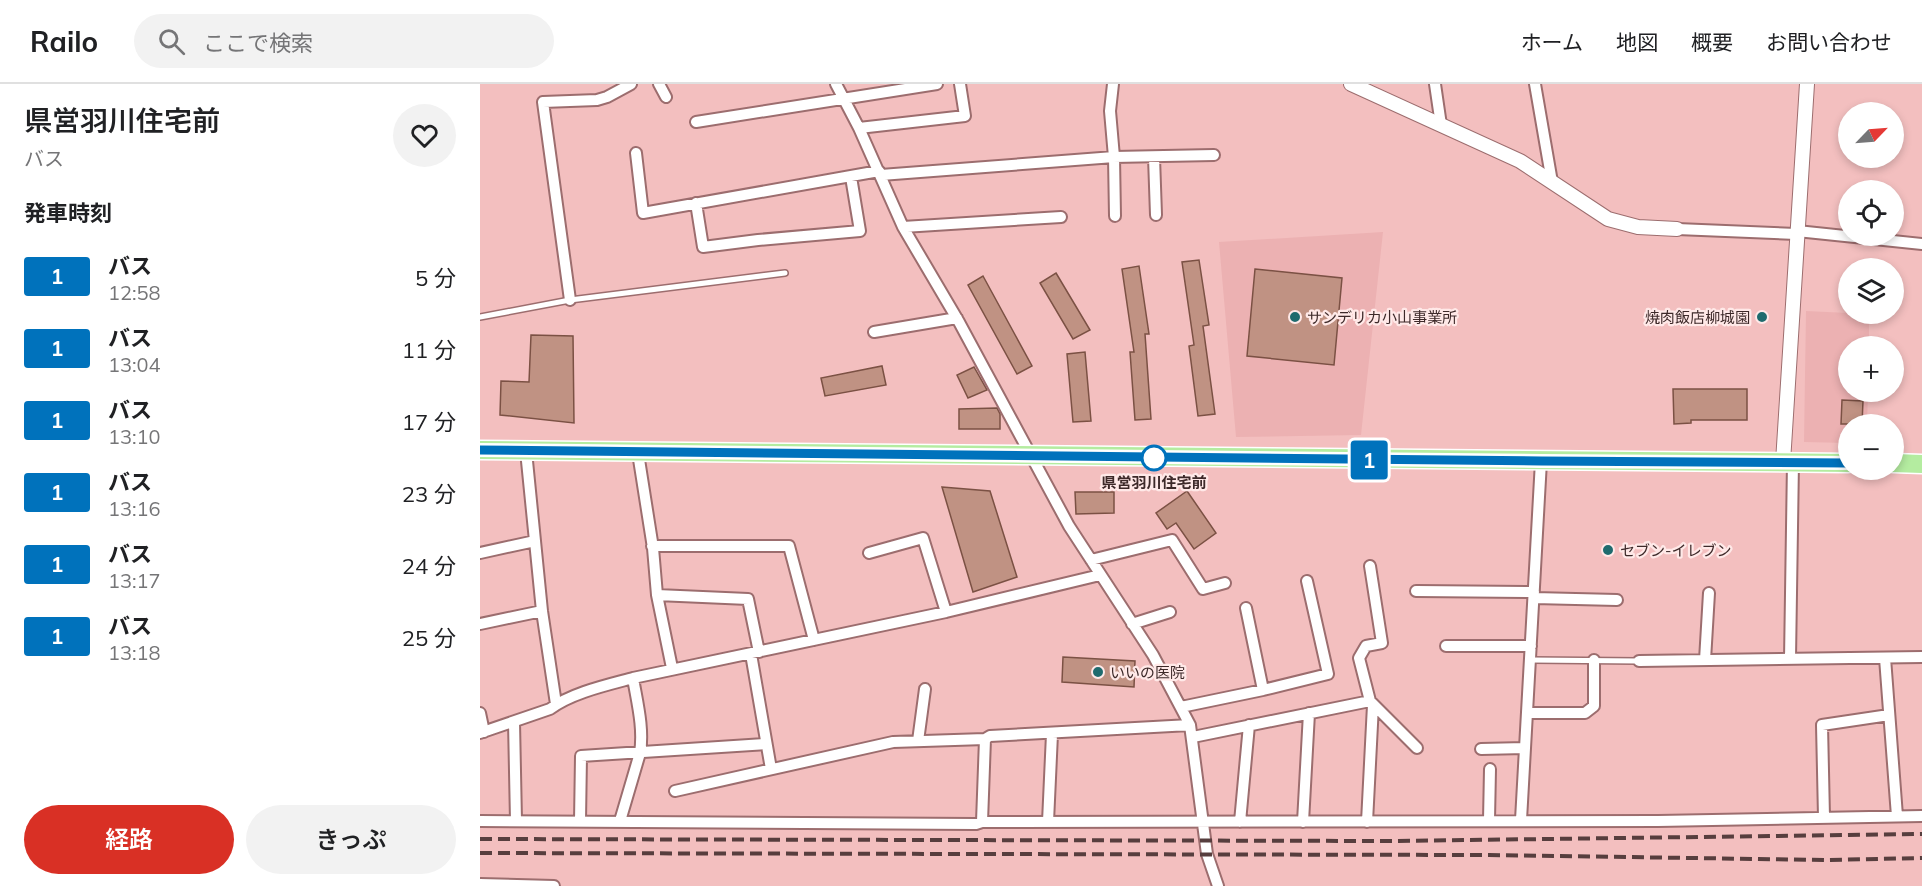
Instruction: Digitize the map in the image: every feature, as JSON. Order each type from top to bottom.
[{"type":"highway","points":[[480,450],[1838,463]]},
{"type":"highway","points":[[1904,464],[1922,464]]},
{"type":"street","points":[[570,300],[543,102],[597,100],[608,97],[631,84]]},
{"type":"street","points":[[659,84],[666,97]]},
{"type":"street","points":[[836,84],[859,128],[903,227],[957,318],[1069,526],[1153,655],[1190,725],[1207,854],[1218,886]]},
{"type":"street","points":[[696,122],[938,84]]},
{"type":"street","points":[[859,128],[965,116],[960,84]]},
{"type":"street","points":[[1113,84],[1110,111],[1115,216]]},
{"type":"street","points":[[1351,84],[1520,161],[1608,219],[1638,226],[1797,233],[1922,244]]},
{"type":"street","points":[[1436,84],[1442,125]]},
{"type":"street","points":[[1535,84],[1552,182]]},
{"type":"street","points":[[1790,659],[1788,462],[1797,233],[1807,84]]},
{"type":"street","points":[[636,153],[643,213],[880,173],[1114,158],[1214,155]]},
{"type":"street","points":[[1154,157],[1156,215]]},
{"type":"street","points":[[696,203],[703,247],[860,231],[851,177]]},
{"type":"street","points":[[903,227],[1061,217]]},
{"type":"street","points":[[874,332],[957,318]]},
{"type":"street","points":[[526,451],[542,611],[556,704]]},
{"type":"street","points":[[638,453],[657,595],[672,668]]},
{"type":"street","points":[[1521,820],[1541,461]]},
{"type":"street","points":[[869,553],[923,538],[946,612]]},
{"type":"street","points":[[1091,560],[1172,540],[1203,589],[1225,583]]},
{"type":"street","points":[[480,553],[535,541]]},
{"type":"street","points":[[652,546],[789,546],[814,640]]},
{"type":"street","points":[[1367,822],[1372,703],[1359,658],[1366,646],[1382,643],[1371,566]]},
{"type":"street","points":[[480,713],[482,732],[550,709],[556,704],[599,687],[672,668],[755,653],[946,612],[1100,574]]},
{"type":"street","points":[[1181,707],[1328,674],[1307,581]]},
{"type":"street","points":[[1416,591],[1617,600]]},
{"type":"street","points":[[1704,660],[1709,593]]},
{"type":"street","points":[[657,595],[748,599],[771,769]]},
{"type":"street","points":[[1246,608],[1263,690]]},
{"type":"street","points":[[480,624],[542,611]]},
{"type":"street","points":[[1132,624],[1170,612]]},
{"type":"street","points":[[1446,646],[1531,646]]},
{"type":"street","points":[[1639,661],[1922,657]]},
{"type":"street","points":[[1885,658],[1897,816]]},
{"type":"street","points":[[1527,713],[1585,713],[1594,706],[1594,660]]},
{"type":"street","points":[[620,821],[642,742],[633,678]]},
{"type":"street","points":[[918,741],[925,689]]},
{"type":"street","points":[[1193,737],[1309,713],[1372,703]]},
{"type":"street","points":[[1372,703],[1417,748]]},
{"type":"street","points":[[1303,822],[1309,713]]},
{"type":"street","points":[[1824,817],[1822,725],[1889,715]]},
{"type":"street","points":[[514,722],[516,821]]},
{"type":"street","points":[[675,791],[893,742],[985,739],[990,736],[1190,725]]},
{"type":"street","points":[[1240,822],[1249,725]]},
{"type":"street","points":[[1048,822],[1052,734]]},
{"type":"street","points":[[982,822],[985,739]]},
{"type":"street","points":[[580,821],[581,756],[766,744]]},
{"type":"street","points":[[1482,749],[1525,748]]},
{"type":"street","points":[[1489,820],[1490,769]]},
{"type":"street","points":[[480,821],[976,824],[982,822],[1367,822],[1922,816]]},
{"type":"street","points":[[480,884],[554,886]]},
{"type":"lane","points":[[480,317],[570,300],[785,273]]},
{"type":"lane","points":[[1531,660],[1639,661]]},
{"type":"shaded area","points":[[1383,232],[1361,435],[1236,437],[1219,242]]},
{"type":"shaded area","points":[[1806,311],[1838,313],[1838,324],[1869,324],[1869,336],[1838,336],[1838,402],[1868,402],[1867,414],[1838,414],[1838,443],[1804,442]]},
{"type":"building","points":[[1199,260],[1209,325],[1203,326],[1215,414],[1198,416],[1189,346],[1194,345],[1182,262]]},
{"type":"building","points":[[1139,266],[1149,334],[1145,334],[1151,419],[1135,420],[1130,352],[1134,352],[1122,269]]},
{"type":"building","name":"サンデリカ小山事業所","points":[[1255,269],[1342,278],[1334,365],[1247,356]]},
{"type":"building","points":[[1056,273],[1090,330],[1073,339],[1040,283]]},
{"type":"building","points":[[983,276],[1032,366],[1017,374],[968,285]]},
{"type":"building","points":[[531,335],[573,336],[574,423],[500,415],[501,381],[529,382]]},
{"type":"building","points":[[1085,352],[1091,421],[1073,422],[1067,354]]},
{"type":"building","points":[[882,366],[886,385],[825,396],[821,378]]},
{"type":"building","points":[[974,367],[987,390],[968,398],[957,375]]},
{"type":"building","points":[[1673,389],[1747,389],[1747,420],[1691,420],[1691,423],[1674,424]]},
{"type":"building","points":[[1842,402],[1863,402],[1862,414],[1841,414]]},
{"type":"building","points":[[997,408],[1000,414],[1000,429],[959,429],[959,409]]},
{"type":"building","points":[[942,487],[990,491],[1017,577],[973,592]]},
{"type":"building","points":[[1187,491],[1216,533],[1194,549],[1176,523],[1167,529],[1156,513]]},
{"type":"building","points":[[1075,492],[1114,492],[1114,513],[1076,514]]},
{"type":"building","name":"いいの医院","points":[[1063,657],[1135,661],[1134,687],[1062,682]]},
{"type":"railway","points":[[480,839],[1395,841],[1922,834]]},
{"type":"railway","points":[[480,853],[1489,855],[1826,860],[1922,858]]},
{"type":"bus line","name":"1","points":[[480,450],[1838,463]]},
{"type":"place","name":"サンデリカ小山事業所","points":[[1295,317]]},
{"type":"place","name":"焼肉飯店柳城園","points":[[1762,317]]},
{"type":"place","name":"県営羽川住宅前","points":[[1154,458]]},
{"type":"place","name":"セブン-イレブン","points":[[1608,550]]},
{"type":"place","name":"いいの医院","points":[[1098,672]]}]
